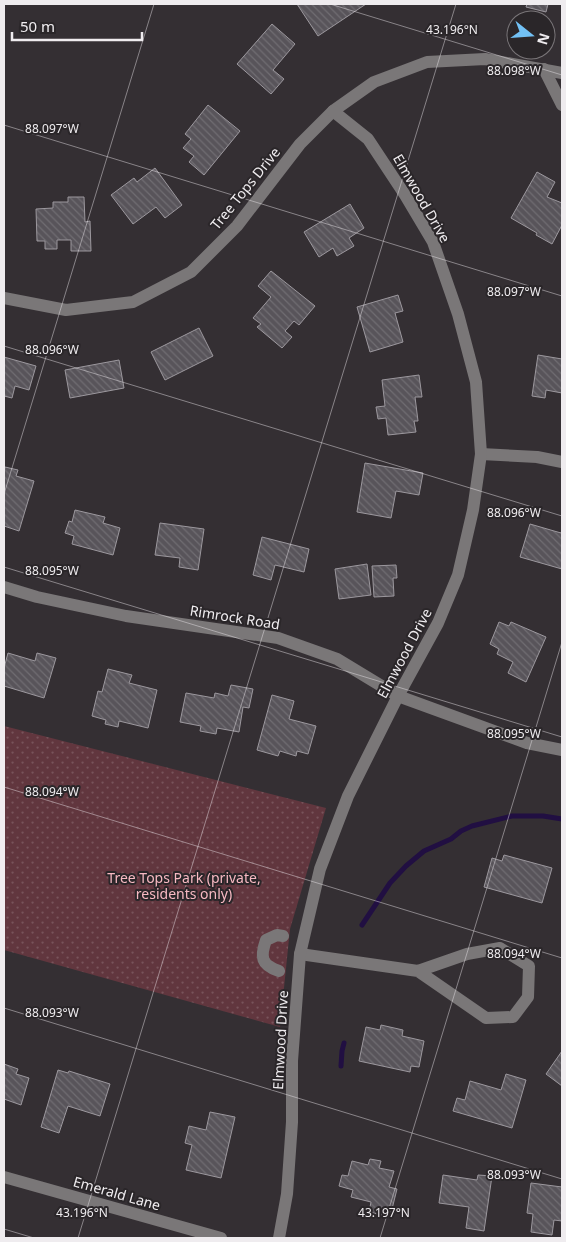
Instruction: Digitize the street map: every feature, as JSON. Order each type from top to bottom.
[{"type":"street","name":"Tree Tops Drive","points":[[4,298],[66,310],[133,302],[191,272],[237,226],[300,144],[333,111],[374,82],[427,62],[485,59],[562,73]]},
{"type":"street","points":[[544,69],[562,105]]},
{"type":"street","name":"Elmwood Drive","points":[[279,1238],[287,1194],[292,1122],[292,1061],[300,954],[320,869],[348,796],[398,696],[438,623],[458,575],[473,510],[481,454],[476,382],[458,314],[433,242],[368,139],[333,111]]},
{"type":"street","points":[[481,454],[537,457],[562,462]]},
{"type":"street","name":"Rimrock Road","points":[[4,587],[37,597],[126,616],[278,638],[338,659],[398,696],[527,742],[562,750]]},
{"type":"street","points":[[279,971],[265,963],[262,957],[263,948],[266,940],[276,935],[283,936]]},
{"type":"street","points":[[300,954],[418,971],[486,1018],[513,1017],[528,997],[529,966],[500,948],[467,954],[418,971]]},
{"type":"street","name":"Emerald Lane","points":[[4,1177],[222,1238]]},
{"type":"green space","name":"Tree Tops Park (private, residents only)","points":[[4,726],[326,808],[290,929],[280,1027],[4,950]]},
{"type":"building","points":[[297,4],[366,4],[318,36]]},
{"type":"building","points":[[527,4],[548,4],[546,10],[526,7]]},
{"type":"building","points":[[272,24],[295,44],[273,70],[284,79],[271,94],[237,64]]},
{"type":"building","points":[[208,105],[240,131],[204,175],[189,162],[194,156],[183,148],[191,139],[185,134]]},
{"type":"building","points":[[155,168],[182,205],[165,218],[156,207],[133,224],[111,195],[134,178],[137,182]]},
{"type":"building","points":[[537,172],[555,182],[547,197],[562,203],[562,225],[552,244],[511,218]]},
{"type":"building","points":[[68,197],[84,197],[85,222],[90,221],[91,251],[71,251],[71,240],[57,240],[57,249],[45,249],[45,241],[37,241],[36,209],[53,208],[53,202],[68,202]]},
{"type":"building","points":[[350,204],[364,228],[349,238],[354,246],[337,256],[333,248],[319,257],[304,232]]},
{"type":"building","points":[[271,271],[315,306],[299,325],[294,321],[285,331],[292,337],[282,348],[257,327],[261,324],[253,318],[271,297],[258,286]]},
{"type":"building","points":[[398,295],[403,311],[395,313],[403,342],[370,352],[357,307]]},
{"type":"building","points":[[199,328],[213,356],[165,380],[151,352]]},
{"type":"building","points":[[538,355],[562,359],[562,393],[546,390],[545,398],[532,396]]},
{"type":"building","points":[[4,357],[36,366],[29,390],[15,386],[12,398],[4,396]]},
{"type":"building","points":[[119,360],[124,388],[70,398],[65,370]]},
{"type":"building","points":[[419,375],[422,397],[415,397],[418,421],[414,421],[416,432],[388,435],[386,418],[378,419],[376,407],[385,406],[382,380]]},
{"type":"building","points":[[365,463],[423,473],[419,495],[396,491],[391,518],[357,512]]},
{"type":"building","points":[[5,467],[18,470],[16,476],[34,481],[19,531],[4,526]]},
{"type":"building","points":[[75,510],[105,517],[103,523],[120,528],[113,555],[72,544],[74,536],[65,533],[69,521],[72,522]]},
{"type":"building","points":[[160,523],[204,529],[198,570],[179,567],[180,558],[155,555]]},
{"type":"building","points":[[530,524],[561,533],[562,530],[562,569],[520,557]]},
{"type":"building","points":[[262,537],[309,549],[304,572],[275,565],[271,580],[253,575]]},
{"type":"building","points":[[367,564],[371,595],[339,599],[335,569]]},
{"type":"building","points":[[396,565],[397,578],[393,578],[394,596],[374,597],[372,566]]},
{"type":"building","points":[[499,622],[509,626],[511,622],[546,637],[526,682],[508,673],[513,662],[497,654],[499,649],[490,644]]},
{"type":"building","points":[[8,653],[35,661],[37,653],[56,658],[44,698],[4,686],[4,668]]},
{"type":"building","points":[[108,669],[132,675],[129,683],[157,690],[148,728],[119,721],[118,727],[105,724],[106,720],[92,716],[98,691],[102,692]]},
{"type":"building","points":[[231,685],[253,689],[249,708],[243,707],[239,732],[217,728],[216,734],[200,731],[201,726],[180,722],[186,693],[214,698],[215,693],[228,696]]},
{"type":"building","points":[[272,695],[294,701],[289,719],[316,726],[308,754],[297,751],[296,756],[280,751],[278,756],[257,750]]},
{"type":"building","points":[[504,855],[552,868],[542,903],[484,887],[492,858],[502,861]]},
{"type":"building","points":[[381,1025],[403,1030],[402,1036],[424,1041],[419,1067],[411,1066],[410,1072],[359,1061],[366,1027],[380,1030]]},
{"type":"building","points":[[562,1051],[562,1086],[546,1074]]},
{"type":"building","points":[[4,1064],[18,1069],[16,1074],[29,1078],[21,1105],[4,1099]]},
{"type":"building","points":[[58,1070],[68,1073],[69,1071],[110,1084],[100,1116],[68,1106],[59,1133],[41,1127]]},
{"type":"building","points":[[506,1074],[526,1080],[512,1128],[453,1111],[457,1098],[465,1100],[470,1081],[501,1090]]},
{"type":"building","points":[[210,1112],[235,1117],[221,1178],[186,1170],[192,1145],[185,1143],[189,1126],[206,1130]]},
{"type":"building","points":[[370,1159],[381,1161],[379,1168],[394,1171],[389,1187],[397,1189],[390,1217],[369,1212],[371,1202],[351,1197],[353,1190],[339,1186],[342,1175],[348,1176],[352,1161],[368,1165]]},
{"type":"building","points":[[443,1175],[477,1180],[478,1175],[492,1176],[484,1231],[466,1228],[469,1207],[439,1203]]},
{"type":"building","points":[[531,1183],[562,1187],[562,1221],[554,1220],[552,1235],[531,1232],[533,1214],[527,1213]]},
{"type":"waterway","points":[[362,925],[390,883],[406,866],[424,851],[451,839],[461,831],[472,826],[512,816],[543,816],[562,819]]},
{"type":"waterway","points":[[341,1066],[344,1043]]}]
